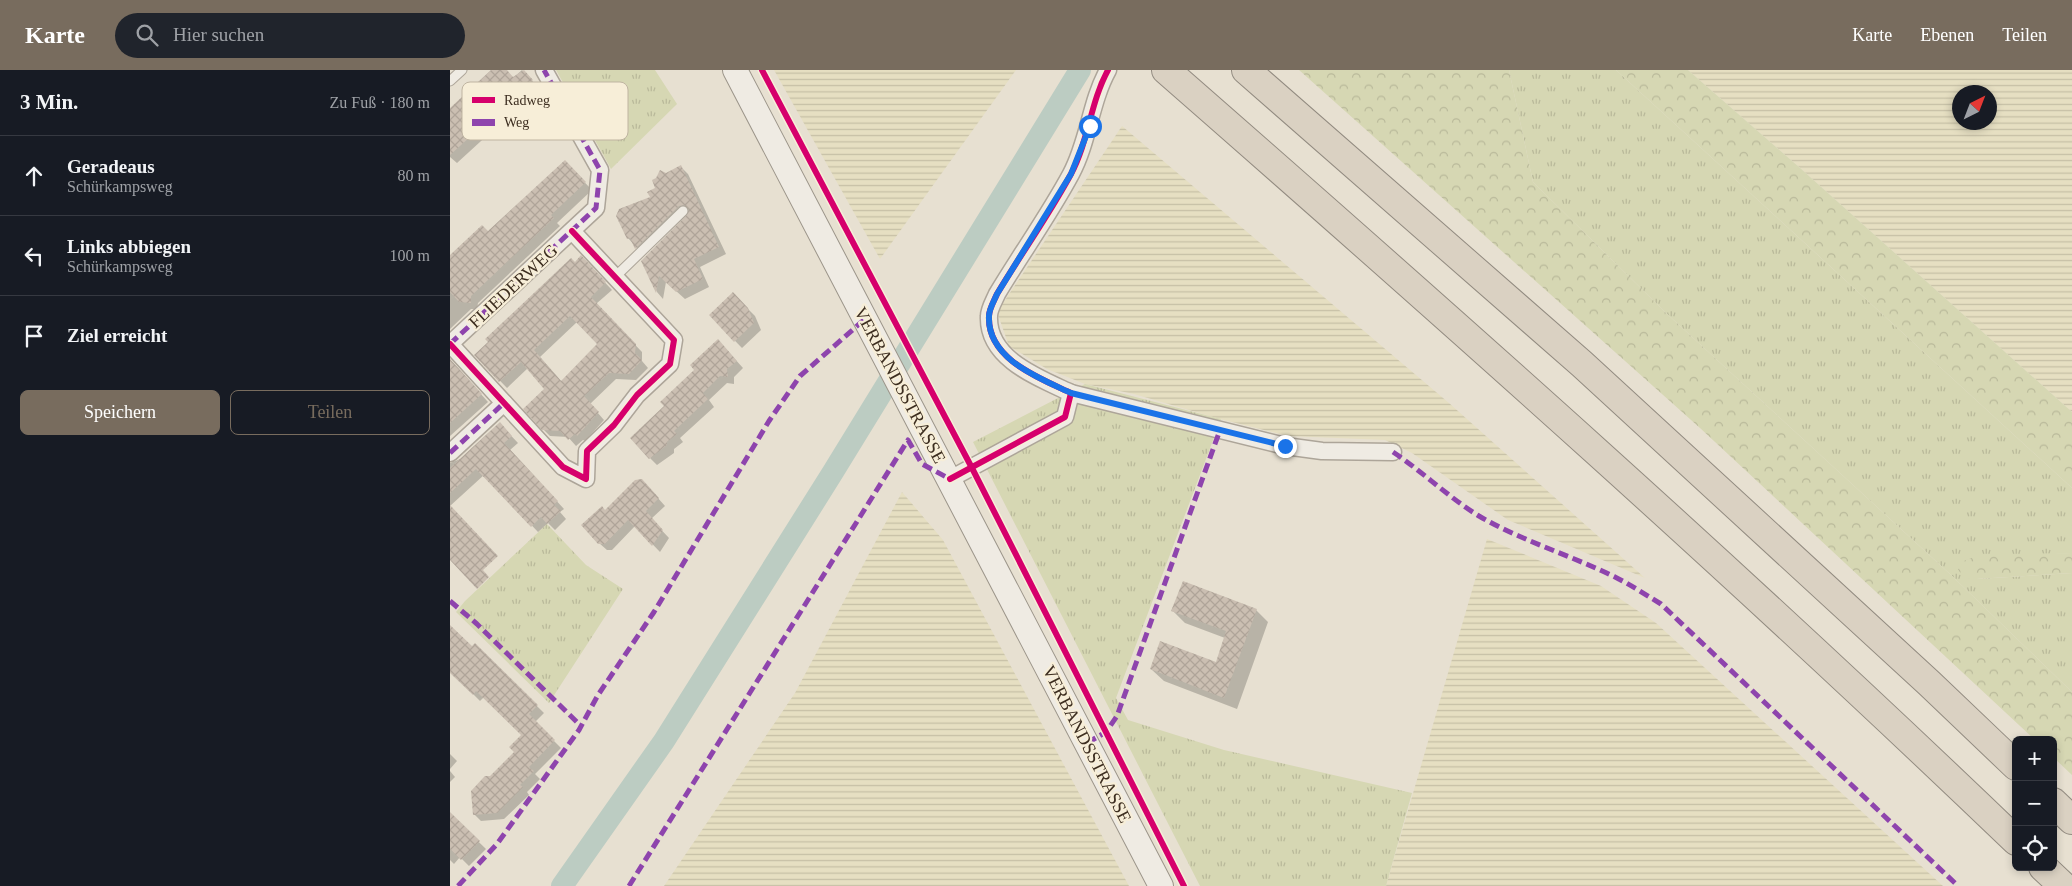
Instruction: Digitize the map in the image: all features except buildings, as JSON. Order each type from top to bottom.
[{"type":"highway","points":[[1166,70],[1544,404],[1884,715],[2012,837]]},
{"type":"highway","points":[[1246,70],[1582,364],[2012,762]]},
{"type":"highway","points":[[2057,806],[2072,820]]},
{"type":"highway","points":[[2047,871],[2063,886]]},
{"type":"main road","name":"VERBANDSSTRASSE","points":[[735,70],[1161,886]]},
{"type":"street","name":"FLIEDERWEG","points":[[544,70],[551,82]]},
{"type":"street","points":[[1108,70],[1096,93],[1090,126],[1071,174],[997,294],[989,315],[992,336],[1003,354],[1038,378],[1071,393],[1285,446],[1322,451],[1393,452]]},
{"type":"street","name":"FLIEDERWEG","points":[[450,344],[596,208],[600,170],[583,140]]},
{"type":"street","points":[[450,344],[563,467],[586,479],[587,451],[614,425],[637,395],[670,364],[674,340],[572,231]]},
{"type":"street","points":[[950,479],[1065,417],[1071,393]]},
{"type":"street","points":[[450,453],[504,402]]},
{"type":"lane","points":[[450,81],[462,70]]},
{"type":"lane","points":[[615,276],[683,211]]},
{"type":"shaded area","points":[[774,70],[1016,70],[880,259]]},
{"type":"shaded area","points":[[1688,70],[2072,70],[2072,412],[1799,167]]},
{"type":"shaded area","points":[[1122,126],[1449,403],[1645,578],[1508,520],[1412,453],[1385,440],[1288,436],[1220,419],[1134,394],[1085,384],[1047,369],[1009,346],[997,312]]},
{"type":"shaded area","points":[[902,492],[943,540],[1129,886],[664,886],[795,693]]},
{"type":"shaded area","points":[[1487,539],[1601,586],[1656,623],[1943,886],[1386,886]]},
{"type":"green space","points":[[556,70],[655,70],[677,104],[611,169],[595,140],[628,140],[628,82],[563,82]]},
{"type":"green space","points":[[1299,70],[1509,70],[1533,182],[1666,313],[1951,575],[2072,692],[2072,775],[2057,761],[2057,736],[2031,736],[1700,428]]},
{"type":"green space","points":[[1509,70],[1616,70],[2072,488],[2072,553],[2037,555],[1976,579],[2072,573],[2072,692],[1951,575],[1666,313],[1533,182]]},
{"type":"green space","points":[[1616,70],[1688,70],[2072,412],[2072,488]]},
{"type":"green space","points":[[1085,384],[1221,419],[1116,698],[1128,720],[1224,750],[1412,793],[1386,886],[1200,886],[973,442]]},
{"type":"green space","points":[[547,524],[586,565],[623,589],[549,703],[456,612],[465,601]]},
{"type":"green space","points":[[2072,553],[2072,573],[1976,579],[1965,578],[1958,570],[1961,562],[1979,555]]},
{"type":"waterway","points":[[562,886],[664,741],[833,472],[1080,70]]},
{"type":"marked path","points":[[544,70],[551,82]]},
{"type":"marked path","points":[[450,344],[596,208],[600,170],[583,140]]},
{"type":"marked path","points":[[458,886],[497,844],[579,730],[598,695],[654,612],[769,421],[800,376],[865,319]]},
{"type":"marked path","points":[[450,453],[504,403]]},
{"type":"marked path","points":[[1087,743],[1106,732],[1117,716],[1220,430]]},
{"type":"marked path","points":[[629,886],[908,440],[922,464],[950,479]]},
{"type":"marked path","points":[[1393,452],[1479,516],[1512,533],[1615,577],[1661,604],[1958,886]]},
{"type":"marked path","points":[[450,601],[477,624],[581,726]]},
{"type":"cycle path","points":[[762,70],[972,468],[1184,886]]},
{"type":"cycle path","points":[[950,479],[1065,417],[1071,393],[1030,373],[1006,355],[996,344],[991,331],[989,313],[997,294],[1071,174],[1082,148],[1097,95],[1108,70]]},
{"type":"cycle path","points":[[450,344],[563,467],[586,479],[587,451],[614,425],[637,395],[670,364],[674,340],[572,231]]},
{"type":"route","points":[[1090,126],[1071,174],[997,294],[989,315],[992,336],[1003,354],[1038,378],[1071,393],[1285,446]]}]
